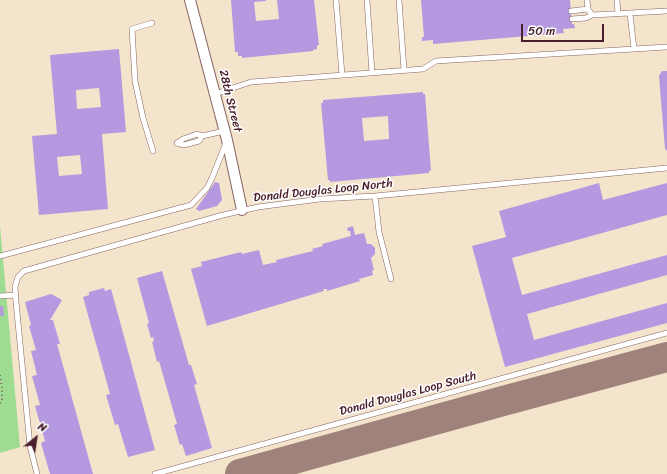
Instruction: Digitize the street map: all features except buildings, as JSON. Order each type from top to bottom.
[{"type":"street","name":"28th Street","points":[[190,0],[225,136],[242,210]]},
{"type":"lane","points":[[336,0],[342,76]]},
{"type":"lane","points":[[367,0],[372,73]]},
{"type":"lane","points":[[399,0],[404,70]]},
{"type":"lane","points":[[588,0],[588,9],[592,15]]},
{"type":"lane","points":[[617,0],[618,14]]},
{"type":"lane","points":[[571,10],[588,9]]},
{"type":"lane","points":[[572,19],[586,18],[592,15],[667,11]]},
{"type":"lane","points":[[630,14],[634,49]]},
{"type":"lane","points":[[152,23],[132,29],[135,81],[142,118],[152,151]]},
{"type":"lane","points":[[214,94],[251,82],[342,76],[423,68],[436,61],[667,47]]},
{"type":"lane","points":[[0,256],[191,205],[207,188],[212,178],[225,136],[202,136]]},
{"type":"lane","name":"Donald Douglas Loop North","points":[[37,474],[30,446],[15,294],[18,277],[24,271],[242,210],[291,202],[375,196],[667,168]]},
{"type":"lane","points":[[375,196],[379,232],[391,279]]},
{"type":"lane","points":[[0,296],[15,294]]},
{"type":"lane","name":"Donald Douglas Loop South","points":[[155,474],[667,333]]},
{"type":"path","points":[[0,375],[2,399],[0,404]]},
{"type":"green space","points":[[0,226],[20,447],[0,453]]},
{"type":"taxiway","points":[[240,474],[667,357]]}]
